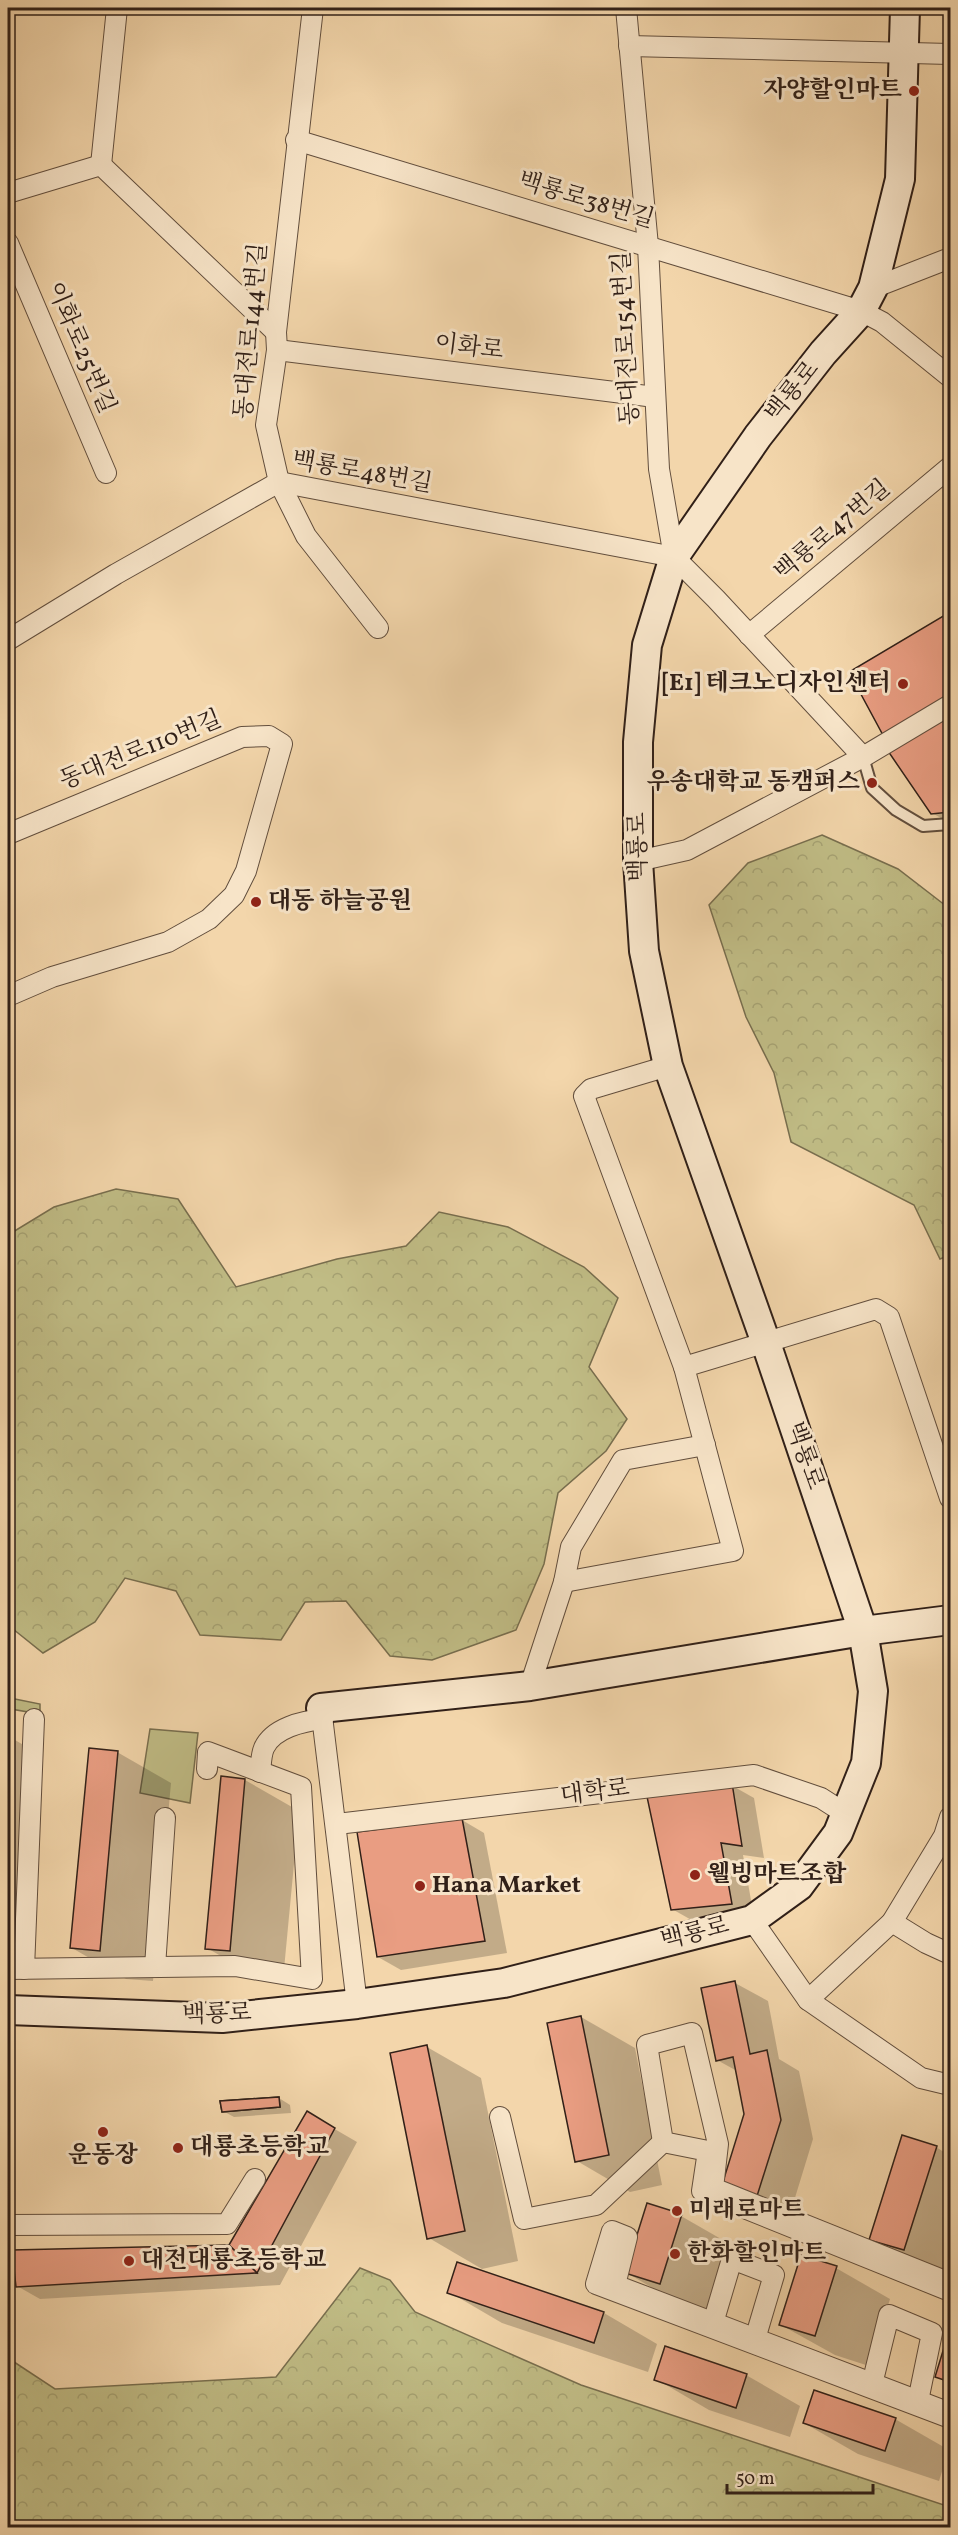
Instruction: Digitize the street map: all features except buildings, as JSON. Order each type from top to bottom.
[{"type":"main road","name":"백룡로","points":[[8,2010],[222,2018],[357,2004],[504,1983],[752,1920],[799,1886],[838,1833],[866,1763],[873,1691],[863,1631],[766,1343],[668,1066],[644,951],[638,861],[638,742],[646,645],[674,557],[758,435],[867,300],[900,179],[905,8]]},
{"type":"main road","points":[[322,1713],[530,1686],[863,1631],[951,1620]]},
{"type":"street","points":[[101,165],[117,8]]},
{"type":"street","name":"동대전로144번길","points":[[313,8],[296,140],[266,424],[279,482],[306,536],[378,628]]},
{"type":"street","name":"동대전로154번길","points":[[626,8],[648,246],[659,469],[674,557]]},
{"type":"street","points":[[629,46],[951,54]]},
{"type":"street","name":"백룡로38번길","points":[[296,140],[648,246],[867,300],[882,322],[951,377]]},
{"type":"street","points":[[8,193],[101,165]]},
{"type":"street","points":[[101,165],[276,341]]},
{"type":"street","name":"이화로25번길","points":[[8,243],[106,473]]},
{"type":"street","name":"백룡로","points":[[867,300],[951,258]]},
{"type":"street","name":"이화로","points":[[276,341],[655,397]]},
{"type":"street","name":"백룡로47번길","points":[[749,634],[951,467]]},
{"type":"street","name":"백룡로48번길","points":[[8,640],[116,574],[279,482],[674,557]]},
{"type":"street","points":[[674,557],[863,757]]},
{"type":"street","points":[[638,861],[687,850],[863,757],[951,705]]},
{"type":"street","name":"동대전로110번길","points":[[8,834],[242,737],[269,736],[282,744],[246,871],[234,895],[218,911],[209,919],[168,942],[52,977],[8,996]]},
{"type":"street","points":[[564,1582],[733,1551],[684,1367],[584,1096],[591,1089],[668,1066]]},
{"type":"street","points":[[684,1367],[876,1309],[889,1317],[951,1498]]},
{"type":"street","points":[[530,1686],[564,1582],[571,1547],[623,1460],[705,1445]]},
{"type":"street","points":[[260,1772],[265,1747],[283,1729],[322,1713],[357,2004]]},
{"type":"street","points":[[34,1719],[16,1969],[234,1966],[312,1979],[301,1787],[208,1752],[207,1769]]},
{"type":"street","name":"대학로","points":[[337,1824],[754,1774],[821,1798],[846,1814]]},
{"type":"street","points":[[808,2000],[892,1922],[939,1845],[951,1817]]},
{"type":"street","points":[[155,1967],[165,1818]]},
{"type":"street","points":[[752,1920],[808,2000],[921,2078],[951,2085]]},
{"type":"street","points":[[892,1922],[926,1943],[951,1954]]},
{"type":"street","points":[[663,2142],[647,2045],[692,2033],[718,2144],[713,2188],[950,2288]]},
{"type":"street","points":[[500,2117],[524,2219],[596,2205],[663,2142]]},
{"type":"street","points":[[663,2142],[708,2151],[702,2191],[950,2288]]},
{"type":"street","points":[[8,2225],[227,2224],[255,2179]]},
{"type":"street","points":[[951,2413],[615,2285],[627,2237],[612,2231],[596,2284],[951,2418]]},
{"type":"street","points":[[713,2323],[732,2259],[774,2275],[754,2339]]},
{"type":"street","points":[[872,2384],[889,2315],[932,2333],[918,2401]]},
{"type":"lane","points":[[863,757],[872,788],[896,810],[923,826],[951,824]]},
{"type":"green space","points":[[822,835],[898,869],[950,909],[950,1255],[940,1259],[914,1205],[791,1142],[774,1073],[746,1017],[709,905],[748,863]]},
{"type":"green space","points":[[116,1189],[178,1199],[236,1287],[337,1259],[406,1246],[439,1212],[508,1227],[584,1267],[618,1298],[589,1367],[627,1419],[606,1451],[558,1493],[544,1564],[516,1630],[432,1660],[390,1656],[346,1601],[305,1602],[281,1640],[200,1635],[176,1591],[125,1578],[95,1622],[43,1653],[8,1625],[8,1235],[54,1207]]},
{"type":"green space","points":[[10,1698],[40,1704],[40,1714],[11,1709]]},
{"type":"green space","points":[[150,1729],[198,1733],[190,1803],[140,1793]]},
{"type":"green space","points":[[360,2268],[390,2280],[415,2312],[581,2385],[950,2507],[950,2527],[8,2527],[8,2358],[55,2389],[276,2377]]},
{"type":"place","name":"자양할인마트","points":[[914,91]]},
{"type":"place","name":"[E1] 테크노디자인센터","points":[[903,684]]},
{"type":"place","name":"우송대학교 동캠퍼스","points":[[872,783]]},
{"type":"place","name":"대동 하늘공원","points":[[256,902]]},
{"type":"place","name":"웰빙마트조합","points":[[695,1875]]},
{"type":"place","name":"Hana Market","points":[[420,1886]]},
{"type":"place","name":"운동장","points":[[103,2132]]},
{"type":"place","name":"대룡초등학교","points":[[178,2148]]},
{"type":"place","name":"미래로마트","points":[[677,2211]]},
{"type":"place","name":"한화할인마트","points":[[675,2254]]},
{"type":"place","name":"대전대룡초등학교","points":[[129,2261]]}]
